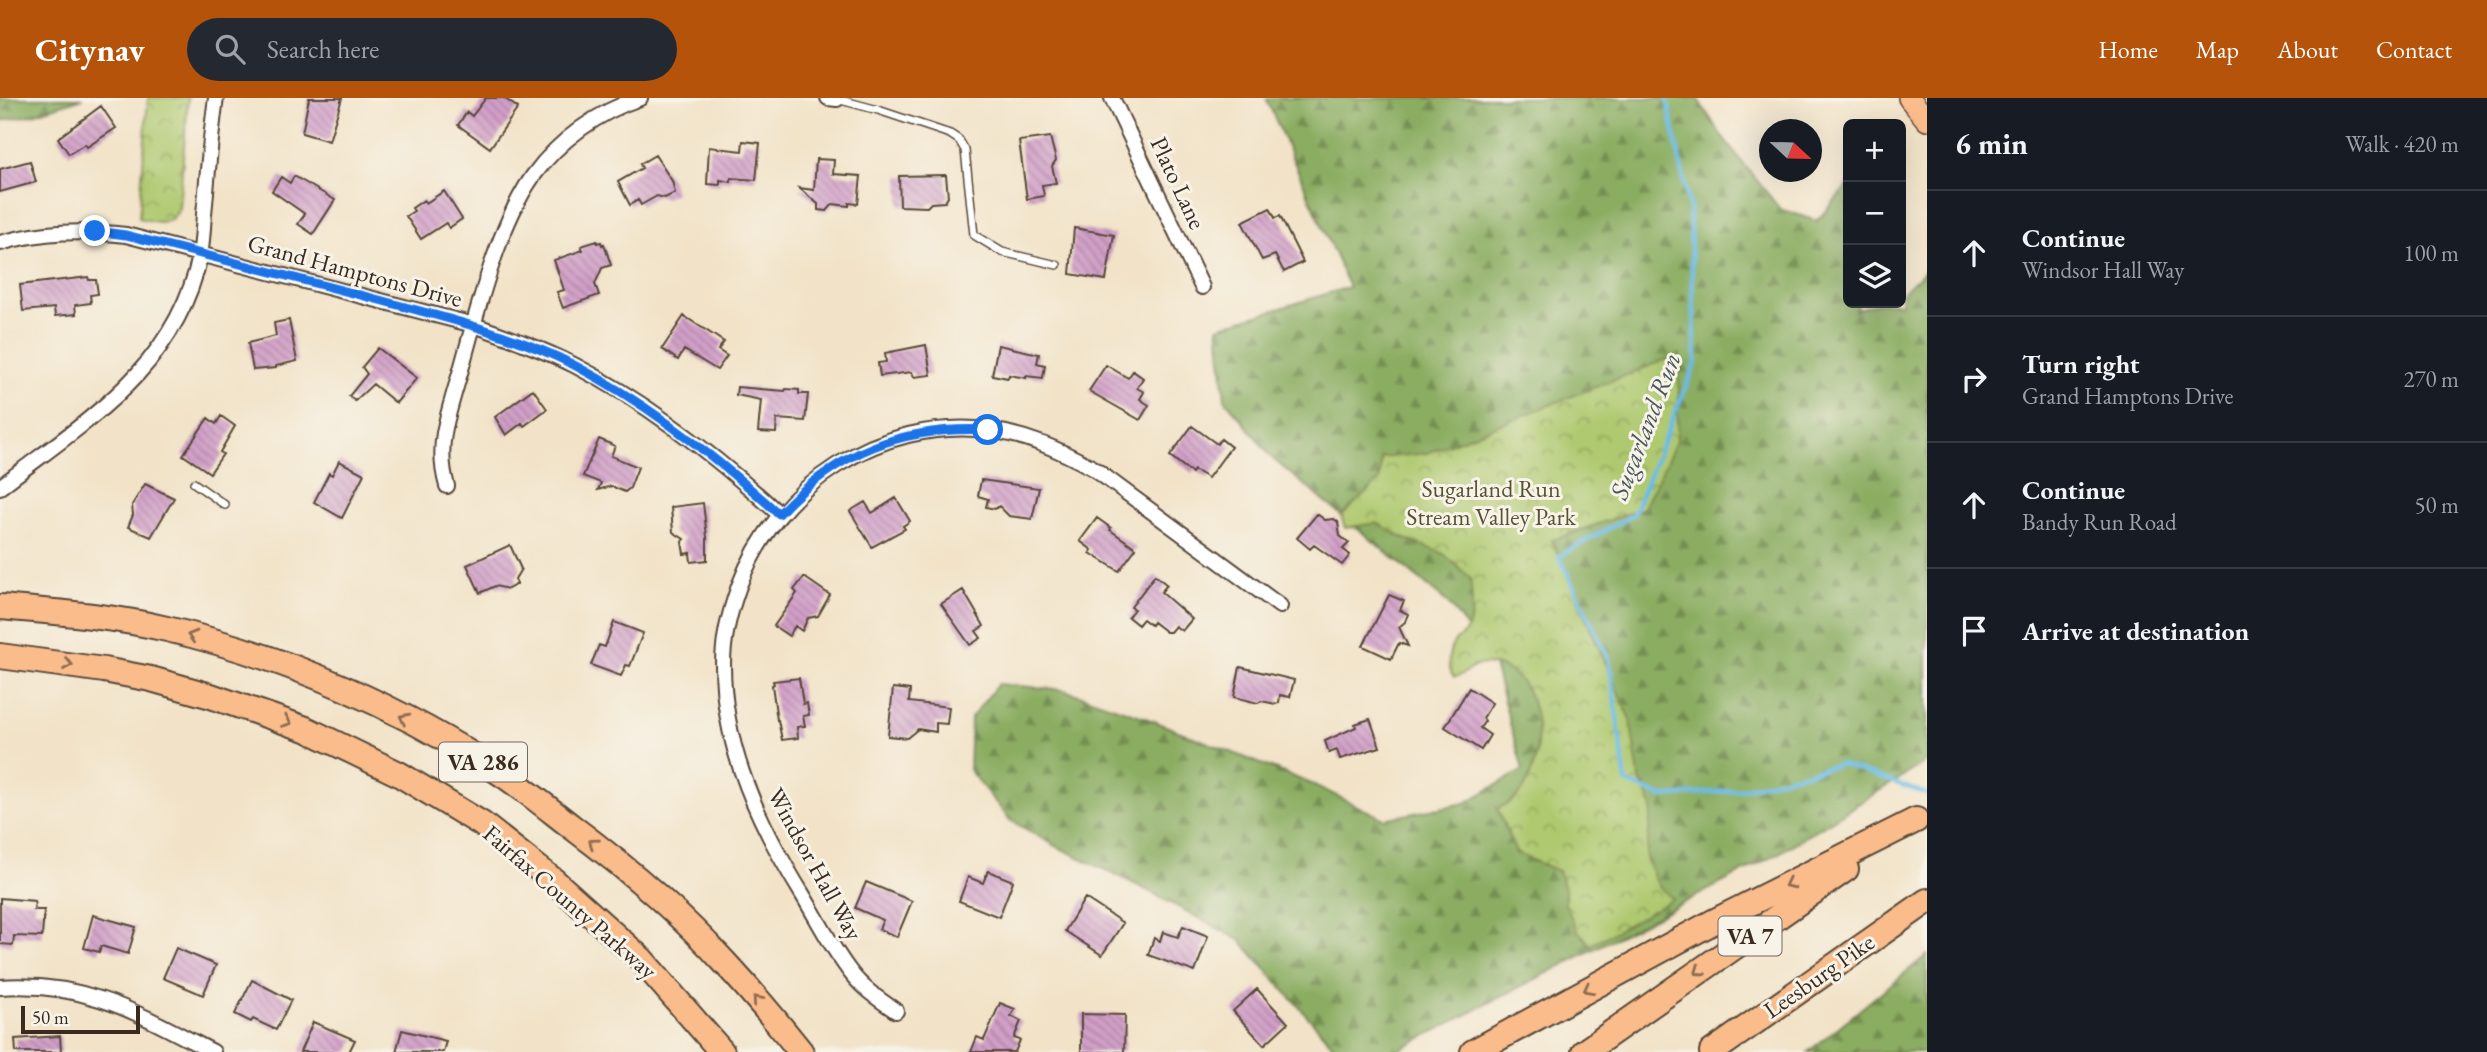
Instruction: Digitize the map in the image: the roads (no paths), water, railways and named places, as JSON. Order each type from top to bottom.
[{"type":"highway","points":[[0,594],[80,614]]},
{"type":"highway","name":"VA 286","points":[[0,607],[80,614],[169,629],[270,659],[317,676],[365,698],[462,749],[506,777],[618,862],[725,963],[801,1052]]},
{"type":"highway","name":"Fairfax County Parkway","points":[[0,656],[104,670],[151,679],[211,696],[306,729],[400,774],[482,824],[553,880],[641,959],[722,1052]]},
{"type":"highway","points":[[1473,1052],[1713,922],[1921,816]]},
{"type":"highway","name":"VA 7","points":[[1584,1052],[1921,816]]},
{"type":"highway","points":[[1733,1052],[1921,904]]},
{"type":"highway","name":"Leesburg Pike","points":[[1712,1052],[1921,904]]},
{"type":"main road","points":[[1909,98],[1927,120]]},
{"type":"street","points":[[0,487],[110,402],[153,358],[180,316],[192,286],[200,254],[216,98]]},
{"type":"street","points":[[447,486],[442,456],[444,432],[474,325],[505,230],[519,198],[534,174],[573,134],[599,116],[640,98]]},
{"type":"street","name":"Plato Lane","points":[[1112,98],[1202,287]]},
{"type":"street","name":"Grand Hamptons Drive","points":[[0,243],[51,232],[95,231],[126,235],[474,325],[572,364],[619,390],[667,421],[779,514]]},
{"type":"street","name":"Windsor Hall Way","points":[[896,1011],[873,995],[852,974],[779,857],[757,815],[733,740],[723,663],[733,601],[744,571],[760,542],[779,514],[798,493],[828,470],[871,447],[899,438],[928,431],[957,429],[988,430],[1016,435],[1064,453],[1093,468],[1280,606]]},
{"type":"street","points":[[0,988],[53,988],[92,995],[140,1014],[213,1052]]},
{"type":"lane","points":[[833,99],[926,126],[959,140],[965,150],[974,235],[1002,252],[1057,265]]},
{"type":"lane","points":[[194,484],[225,505]]},
{"type":"waterway","name":"Sugarland Run","points":[[1667,98],[1689,206],[1696,362],[1633,515],[1559,556],[1609,660],[1626,782],[1662,797],[1739,790],[1841,764],[1927,794]]},
{"type":"park label","name":"Sugarland Run Stream Valley Park","points":[[1491,503]]}]
